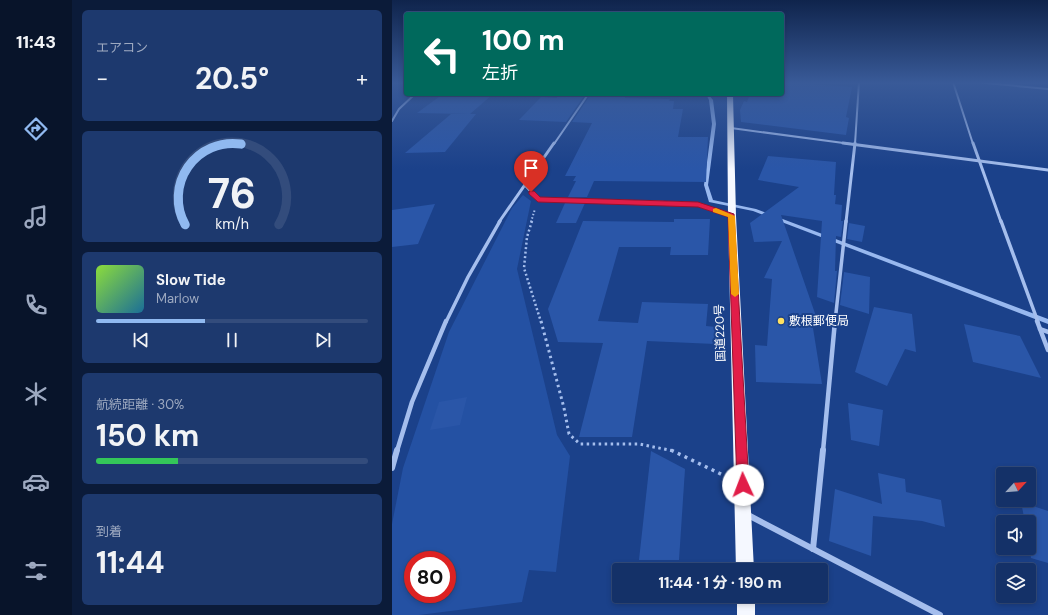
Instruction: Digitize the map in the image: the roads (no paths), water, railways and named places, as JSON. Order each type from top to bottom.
[{"type":"highway","name":"国道220号","points":[[730,111],[732,216],[745,563]]},
{"type":"highway","points":[[746,603],[746,615]]},
{"type":"street","points":[[392,121],[398,111]]},
{"type":"street","points":[[392,468],[397,446],[417,388],[440,334],[503,216],[577,111]]},
{"type":"street","points":[[813,549],[857,111]]},
{"type":"street","points":[[962,111],[979,161],[1048,350]]},
{"type":"street","points":[[731,128],[1048,170]]},
{"type":"street","points":[[525,185],[538,200],[698,204],[732,216]]},
{"type":"street","points":[[1040,329],[1048,332]]},
{"type":"street","points":[[744,513],[940,615]]},
{"type":"waterway","points":[[712,111],[714,124],[706,185],[711,201],[754,210],[1048,322]]},
{"type":"place","name":"敷根郵便局","points":[[781,321]]}]
